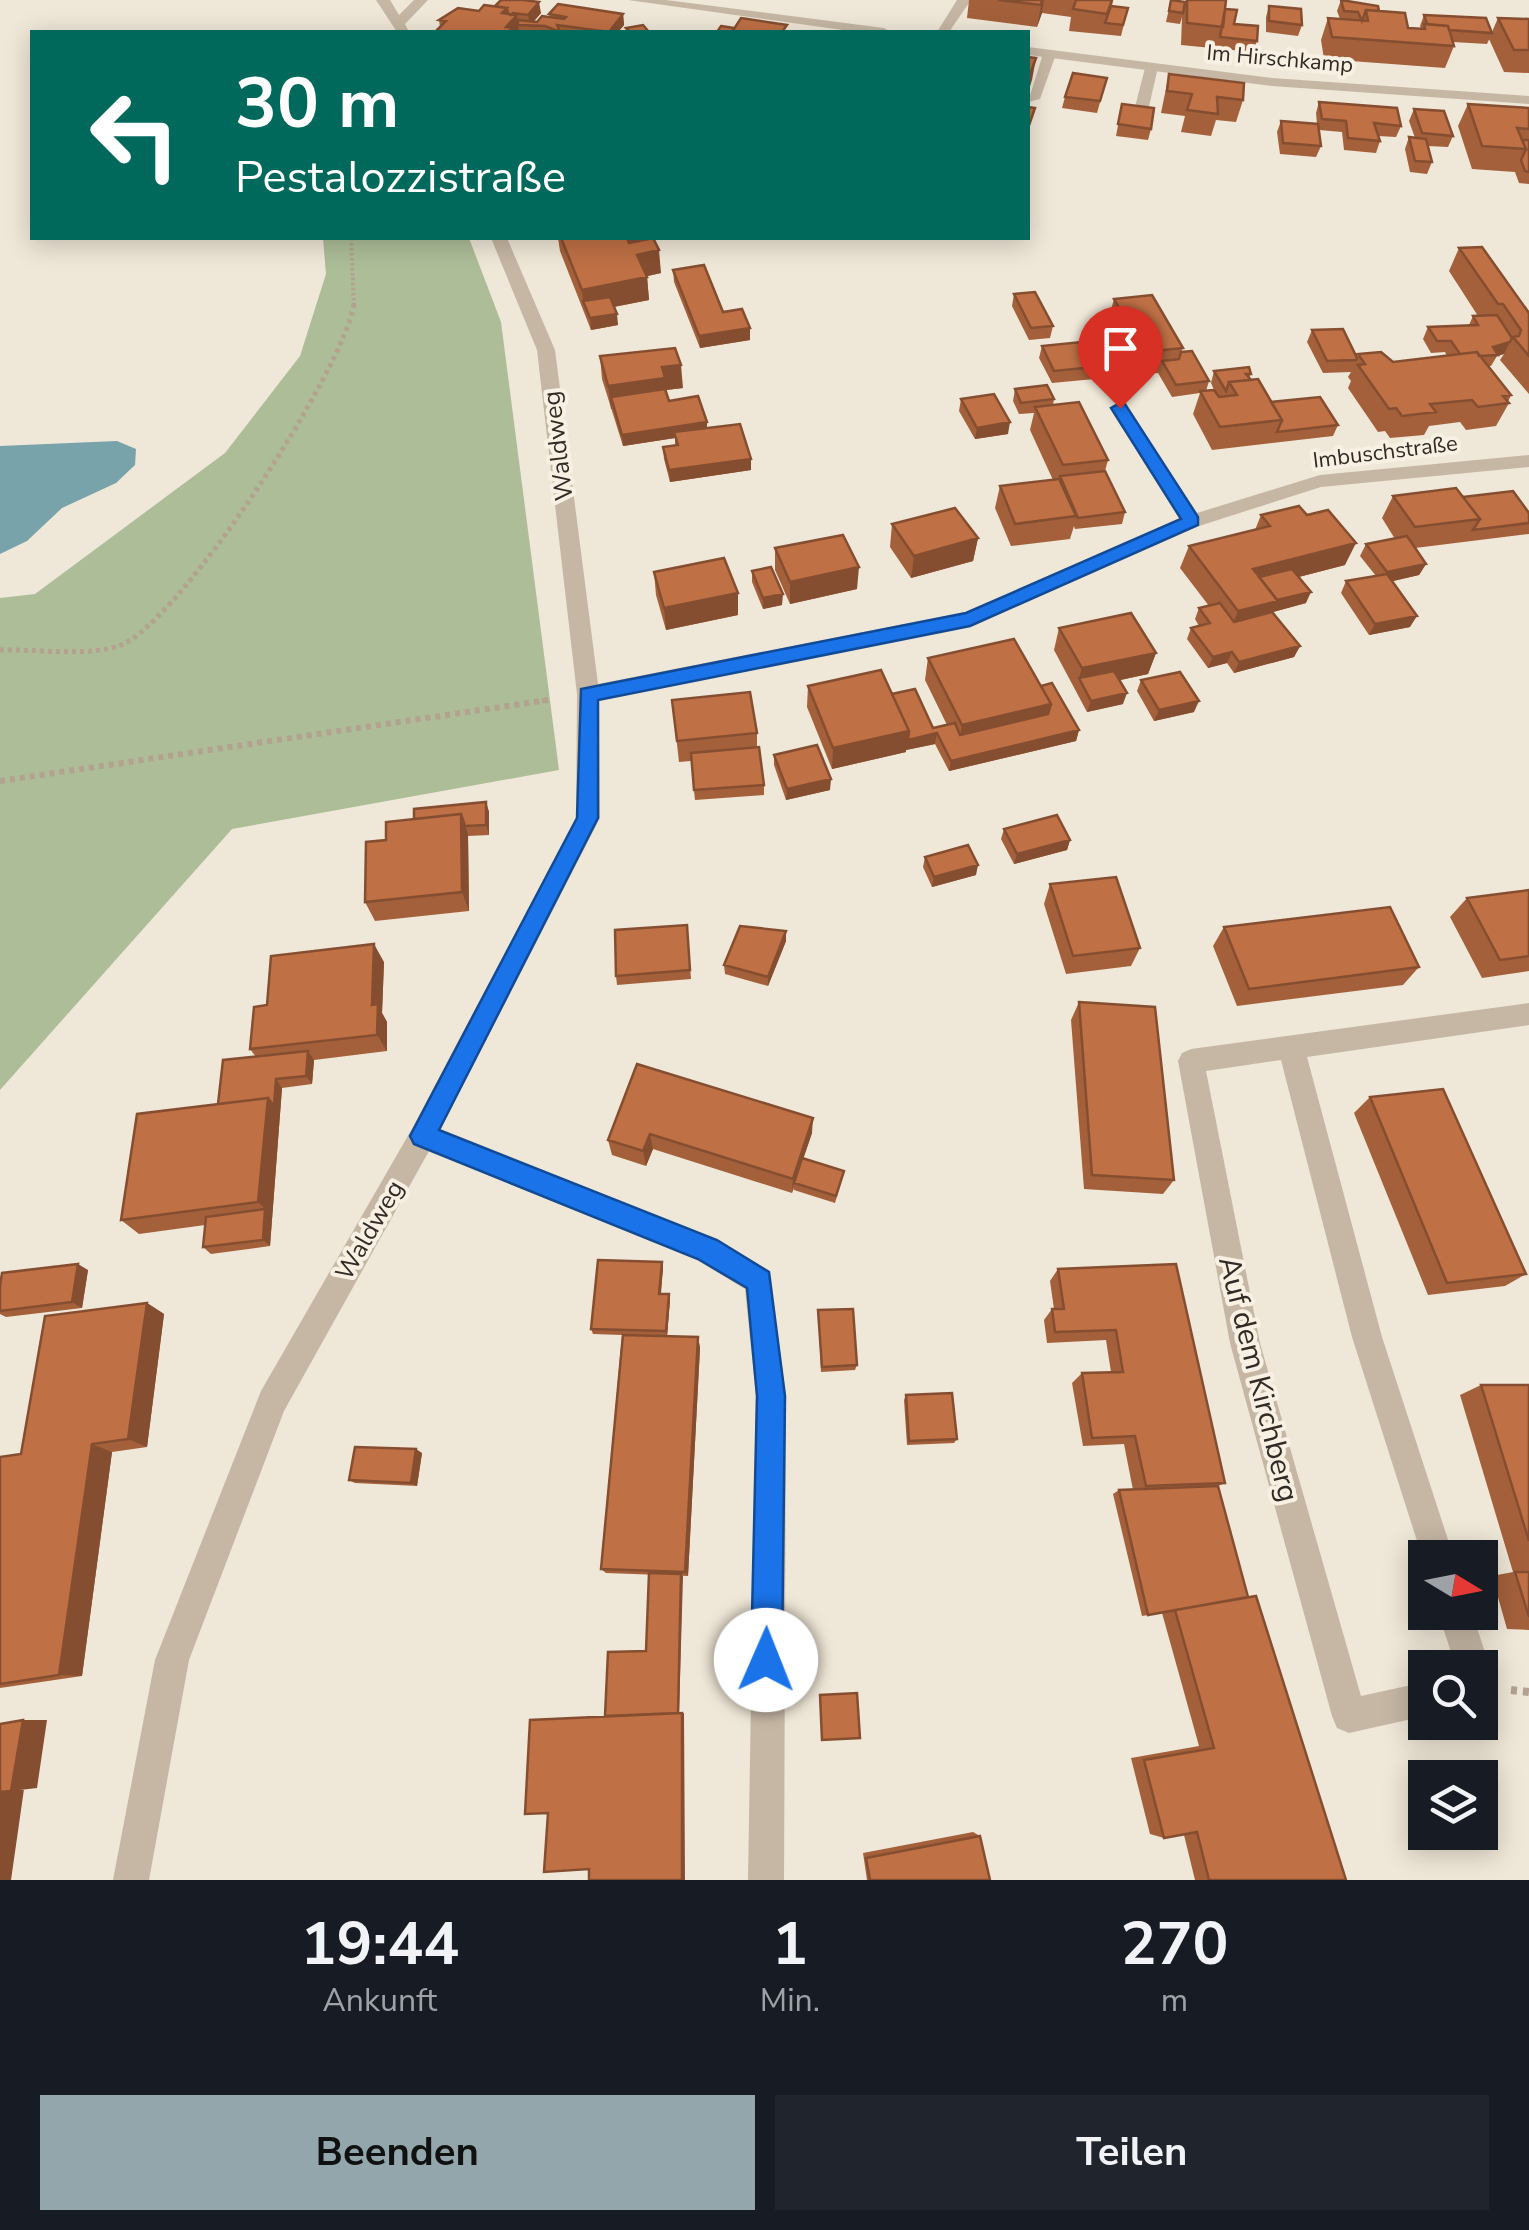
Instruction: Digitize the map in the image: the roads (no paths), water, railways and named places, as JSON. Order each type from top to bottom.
[{"type":"street","points":[[383,0],[400,28],[422,0]]},
{"type":"street","points":[[635,0],[707,5],[871,30]]},
{"type":"street","points":[[944,30],[964,0]]},
{"type":"street","name":"Im Hirschkamp","points":[[1030,51],[1272,82],[1529,100]]},
{"type":"street","points":[[1033,99],[1049,54]]},
{"type":"street","points":[[1142,111],[1150,67]]},
{"type":"street","name":"Waldweg","points":[[131,1880],[172,1660],[272,1402],[423,1136],[588,818],[588,694],[546,350],[500,240]]},
{"type":"street","points":[[1120,408],[1192,521]]},
{"type":"street","name":"Imbuschstraße","points":[[588,694],[970,619],[1192,521],[1320,481],[1529,461]]},
{"type":"street","name":"Auf dem Kirchberg","points":[[1408,1703],[1349,1716],[1245,1343],[1190,1061],[1529,1014]]},
{"type":"street","points":[[1292,1047],[1366,1336],[1432,1540]]},
{"type":"street","points":[[423,1136],[707,1250],[759,1281],[771,1396],[766,1880]]},
{"type":"water","points":[[117,441],[136,449],[135,465],[116,483],[62,508],[27,541],[0,554],[0,446]]}]
